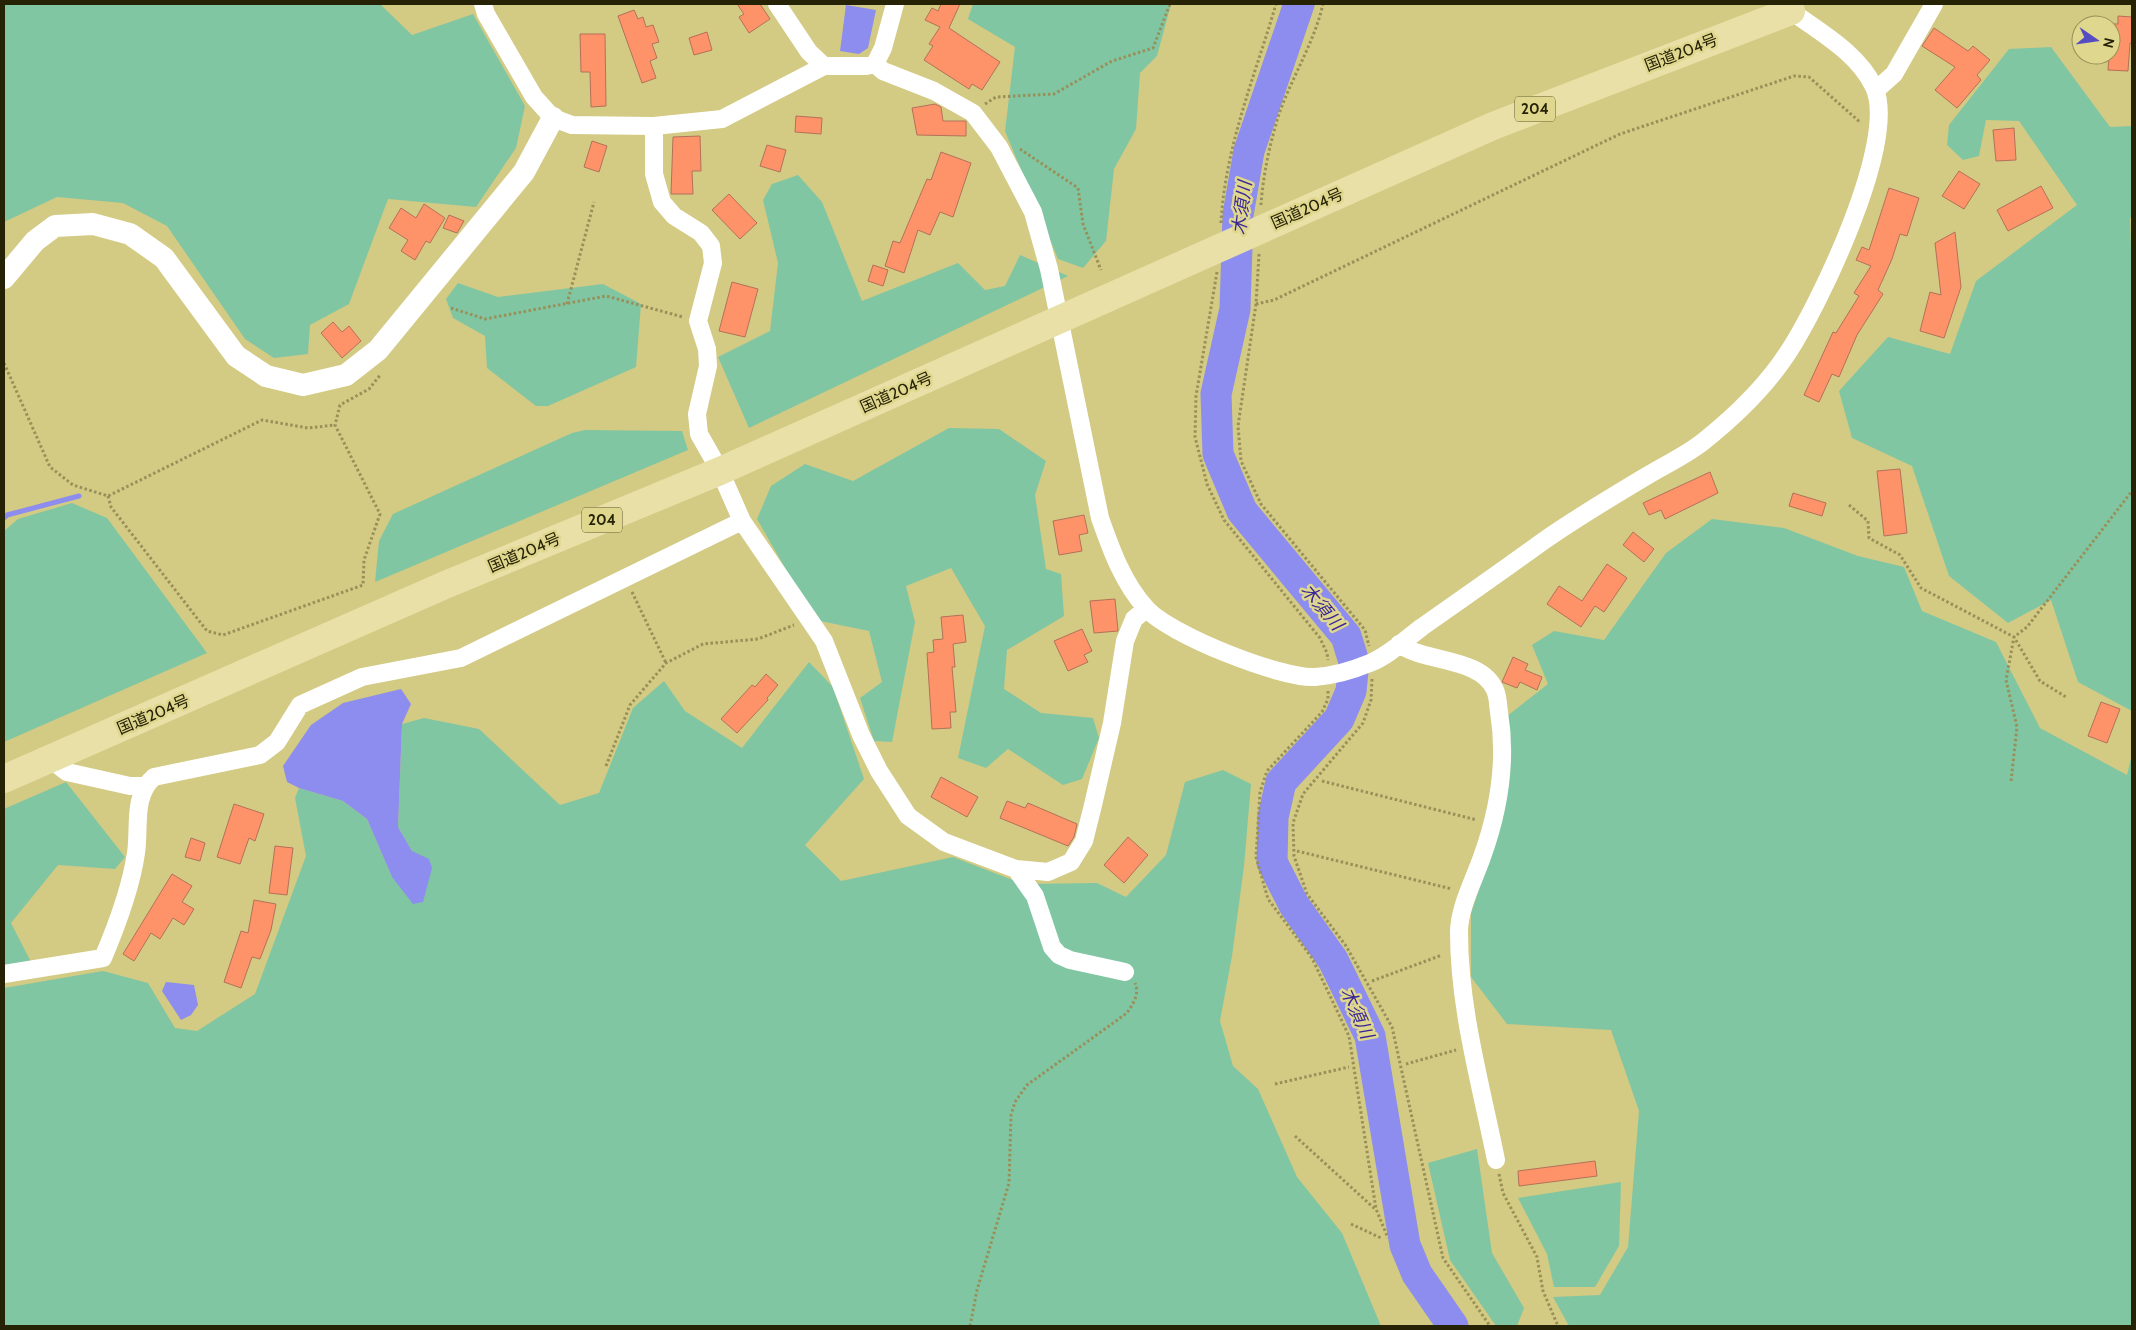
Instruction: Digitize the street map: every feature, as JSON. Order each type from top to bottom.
[{"type":"highway","name":"国道204号","points":[[4,779],[445,585],[720,471],[1208,263],[1285,218],[1493,126],[1797,7]]},
{"type":"street","points":[[484,4],[486,14],[534,97],[553,118],[572,125],[654,126],[722,119],[824,66],[866,66],[875,64]]},
{"type":"street","points":[[777,4],[810,52],[824,66]]},
{"type":"street","points":[[875,64],[883,48],[895,4]]},
{"type":"street","points":[[1876,90],[1894,74],[1934,4]]},
{"type":"street","points":[[875,64],[883,71],[934,91],[973,114],[999,147],[1033,212],[1049,269],[1100,518],[1114,556],[1146,609],[1165,624],[1184,634],[1247,660],[1311,678],[1328,676],[1372,662],[1555,533],[1702,443],[1744,406],[1786,356],[1809,316],[1836,259],[1860,199],[1878,138],[1880,112],[1876,90],[1856,59],[1797,7]]},
{"type":"street","points":[[4,278],[35,241],[55,226],[93,224],[130,234],[164,258],[236,356],[266,376],[303,385],[346,375],[378,350],[524,172],[553,118]]},
{"type":"street","points":[[654,126],[654,174],[662,202],[674,216],[701,233],[712,246],[713,263],[698,321],[707,349],[708,366],[697,414],[699,434],[720,471],[742,521],[824,641],[861,735],[879,771],[908,816],[944,842],[1016,869],[1048,872],[1071,862],[1084,841],[1112,723],[1125,641],[1134,619],[1146,609]]},
{"type":"street","points":[[4,974],[103,958],[116,929],[136,853],[139,805],[145,786],[154,778],[260,755],[277,742],[300,705],[362,677],[460,658],[742,521]]},
{"type":"street","points":[[1400,644],[1411,652],[1458,664],[1484,674],[1495,690],[1502,733],[1500,789],[1493,826],[1467,899],[1459,930],[1462,992],[1496,1160]]},
{"type":"street","points":[[50,759],[67,772],[130,786],[145,786]]},
{"type":"street","points":[[1016,869],[1035,896],[1052,947],[1059,955],[1070,960],[1125,972]]},
{"type":"path","points":[[973,114],[996,97],[1054,94],[1112,61],[1153,48],[1170,4]]},
{"type":"path","points":[[1220,233],[1222,197],[1236,131],[1276,4]]},
{"type":"path","points":[[1256,304],[1274,300],[1620,134],[1794,76],[1809,77],[1878,138]]},
{"type":"path","points":[[999,147],[1020,150],[1078,188],[1083,224],[1101,270]]},
{"type":"path","points":[[568,304],[594,202]]},
{"type":"path","points":[[1208,263],[1196,396],[1195,438],[1207,484],[1224,520],[1320,638],[1327,653],[1328,699],[1322,712],[1267,771],[1260,792],[1256,856],[1268,899],[1312,958],[1349,1036],[1376,1210],[1388,1238]]},
{"type":"path","points":[[451,308],[485,319],[606,296],[698,321]]},
{"type":"path","points":[[108,496],[111,507],[208,631],[223,635],[363,585],[364,560],[380,514],[335,425],[340,405],[369,389],[389,364],[378,350]]},
{"type":"path","points":[[4,364],[50,468],[73,485],[108,496],[262,420],[308,428],[335,425]]},
{"type":"path","points":[[2011,781],[2017,727],[2006,680],[2014,637],[2027,627],[2132,491]]},
{"type":"path","points":[[1849,505],[1868,521],[1869,538],[1900,555],[1921,588],[2014,637],[2040,681],[2066,697]]},
{"type":"path","points":[[625,578],[666,663]]},
{"type":"path","points":[[606,766],[630,705],[666,663],[703,644],[758,639],[809,618]]},
{"type":"path","points":[[1322,780],[1482,822]]},
{"type":"path","points":[[1297,851],[1458,890]]},
{"type":"path","points":[[1372,981],[1450,952]]},
{"type":"path","points":[[970,1326],[977,1290],[1009,1183],[1011,1115],[1015,1102],[1027,1085],[1127,1013],[1138,989],[1133,978],[1125,972]]},
{"type":"path","points":[[1406,1064],[1462,1048]]},
{"type":"path","points":[[1275,1084],[1350,1067]]},
{"type":"path","points":[[1295,1136],[1376,1210]]},
{"type":"path","points":[[1496,1160],[1503,1193],[1537,1258],[1543,1291],[1558,1326]]},
{"type":"path","points":[[1351,1224],[1381,1238]]},
{"type":"green space","points":[[4,4],[382,4],[412,35],[473,14],[525,106],[516,148],[476,207],[388,199],[349,304],[310,325],[308,354],[274,358],[245,339],[167,226],[123,203],[57,197],[4,222]]},
{"type":"green space","points":[[973,4],[1171,4],[1157,56],[1140,73],[1136,129],[1114,169],[1106,241],[1083,268],[1058,259],[1005,131],[1015,47],[968,19]]},
{"type":"green space","points":[[2051,47],[2110,127],[2132,126],[2132,217],[2130,218],[2132,278],[2132,711],[2078,682],[2051,600],[2008,623],[1949,576],[1912,466],[1852,438],[1839,391],[1888,337],[1950,354],[1976,281],[2077,205],[2019,121],[1986,120],[1979,156],[1963,160],[1947,145],[1949,125],[2009,49]]},
{"type":"green space","points":[[798,175],[822,202],[862,301],[958,263],[985,290],[1005,286],[1020,255],[1068,276],[749,428],[718,357],[770,331],[778,263],[763,200],[772,184]]},
{"type":"green space","points":[[458,283],[498,297],[603,284],[641,304],[636,367],[548,406],[536,406],[487,368],[485,336],[453,318],[446,299]]},
{"type":"green space","points":[[949,428],[999,429],[1046,461],[1035,495],[1046,569],[1061,574],[1064,616],[1007,650],[1004,689],[1041,713],[1093,718],[1099,738],[1082,779],[1063,785],[1008,749],[986,768],[958,758],[985,626],[951,568],[906,586],[915,622],[892,742],[874,741],[860,698],[882,682],[869,631],[815,620],[757,519],[771,486],[805,464],[853,481]]},
{"type":"green space","points":[[585,430],[682,431],[688,450],[375,582],[379,541],[393,514],[572,433]]},
{"type":"green space","points":[[72,503],[107,518],[207,653],[4,742],[4,531],[18,519]]},
{"type":"green space","points":[[1712,519],[1784,528],[1858,556],[1904,567],[1922,611],[1996,642],[2040,728],[2127,775],[2132,754],[2132,1326],[1569,1326],[1553,1297],[1600,1295],[1628,1247],[1639,1111],[1611,1030],[1507,1024],[1471,977],[1471,913],[1502,822],[1507,716],[1548,684],[1532,645],[1554,631],[1604,640],[1666,553]]},
{"type":"green space","points":[[809,662],[833,687],[864,779],[805,845],[841,881],[953,857],[1023,884],[1097,883],[1126,897],[1166,855],[1185,782],[1223,770],[1251,784],[1244,866],[1232,956],[1220,1021],[1233,1066],[1258,1089],[1297,1177],[1342,1233],[1381,1326],[4,1326],[4,988],[103,971],[148,983],[175,1028],[197,1031],[255,994],[306,856],[295,798],[299,788],[343,801],[367,819],[392,877],[412,851],[398,827],[402,724],[424,718],[479,729],[560,805],[599,793],[633,708],[664,681],[685,711],[742,748]]},
{"type":"green space","points":[[66,782],[125,857],[115,869],[58,865],[11,923],[31,962],[4,965],[4,809]]},
{"type":"green space","points":[[1477,1149],[1492,1253],[1524,1308],[1517,1326],[1496,1326],[1450,1260],[1428,1163]]},
{"type":"green space","points":[[1621,1182],[1619,1246],[1595,1287],[1554,1287],[1547,1254],[1518,1198]]},
{"type":"shaded area","points":[[846,5],[876,10],[868,48],[859,54],[840,51]]},
{"type":"shaded area","points":[[401,689],[411,704],[402,724],[398,827],[412,851],[429,859],[432,868],[423,902],[413,904],[392,877],[367,819],[343,801],[299,788],[287,782],[283,766],[311,725],[343,703]]},
{"type":"shaded area","points":[[166,982],[194,985],[198,1005],[191,1015],[181,1020],[162,991]]},
{"type":"building","points":[[737,4],[760,4],[770,19],[749,33],[739,17],[744,14]]},
{"type":"building","points":[[941,4],[960,4],[949,28],[1000,62],[982,90],[972,84],[969,89],[924,60],[933,46],[929,44],[940,27],[925,20],[932,8],[938,11]]},
{"type":"building","points":[[634,10],[638,19],[643,17],[646,27],[653,25],[659,42],[652,44],[657,58],[650,61],[656,78],[642,83],[618,16]]},
{"type":"building","points":[[2121,16],[2132,17],[2132,43],[2130,43],[2128,71],[2108,70],[2108,65],[2121,65]]},
{"type":"building","points":[[1934,28],[1968,51],[1973,46],[1990,60],[1977,75],[1981,80],[1957,108],[1935,90],[1955,67],[1922,46]]},
{"type":"building","points":[[707,32],[712,50],[694,55],[689,38]]},
{"type":"building","points":[[580,34],[605,34],[606,106],[591,107],[590,72],[581,72]]},
{"type":"building","points":[[935,104],[941,107],[943,121],[966,121],[966,136],[917,135],[912,108]]},
{"type":"building","points":[[796,116],[822,118],[821,134],[795,132]]},
{"type":"building","points":[[2014,128],[2016,160],[1996,161],[1993,130]]},
{"type":"building","points":[[700,136],[701,171],[692,171],[693,194],[671,194],[673,137]]},
{"type":"building","points":[[592,141],[607,146],[599,172],[584,167]]},
{"type":"building","points":[[767,145],[786,150],[780,172],[760,166]]},
{"type":"building","points":[[941,152],[971,163],[953,217],[940,212],[930,235],[918,230],[904,273],[885,266],[893,241],[900,243],[927,179],[931,180]]},
{"type":"building","points":[[1959,171],[1980,184],[1964,209],[1942,196]]},
{"type":"building","points":[[2041,186],[2053,208],[2008,231],[1997,210]]},
{"type":"building","points":[[1889,188],[1919,198],[1907,236],[1900,234],[1892,259],[1878,290],[1883,294],[1857,335],[1839,377],[1832,374],[1819,402],[1804,395],[1833,332],[1836,333],[1859,296],[1854,293],[1871,266],[1856,260],[1862,247],[1869,250]]},
{"type":"building","points":[[729,194],[757,223],[740,239],[712,210]]},
{"type":"building","points":[[424,204],[445,218],[430,243],[426,241],[415,260],[401,251],[408,240],[389,228],[401,208],[416,218]]},
{"type":"building","points":[[449,215],[464,221],[457,233],[443,228]]},
{"type":"building","points":[[1955,232],[1961,287],[1944,338],[1920,331],[1930,292],[1941,295],[1935,243]]},
{"type":"building","points":[[873,265],[888,270],[883,286],[868,281]]},
{"type":"building","points":[[732,282],[758,289],[745,337],[719,331]]},
{"type":"building","points":[[333,322],[342,332],[349,326],[361,341],[342,358],[321,333]]},
{"type":"building","points":[[1900,469],[1907,533],[1884,536],[1877,471]]},
{"type":"building","points":[[1710,472],[1718,493],[1665,519],[1661,510],[1649,515],[1643,503]]},
{"type":"building","points":[[1793,493],[1826,503],[1822,516],[1789,506]]},
{"type":"building","points":[[1084,515],[1088,533],[1079,535],[1082,551],[1059,555],[1053,521]]},
{"type":"building","points":[[1633,532],[1654,549],[1644,562],[1623,545]]},
{"type":"building","points":[[1607,564],[1627,578],[1604,612],[1595,606],[1581,627],[1547,604],[1559,586],[1582,601]]},
{"type":"building","points":[[1115,599],[1118,631],[1094,633],[1090,601]]},
{"type":"building","points":[[963,615],[966,642],[953,644],[955,667],[952,667],[956,712],[950,712],[951,728],[932,729],[927,653],[934,652],[933,640],[943,639],[941,617]]},
{"type":"building","points":[[1082,629],[1092,651],[1084,655],[1088,662],[1068,671],[1054,641]]},
{"type":"building","points":[[1513,657],[1528,664],[1525,670],[1542,677],[1537,690],[1520,682],[1517,688],[1502,682]]},
{"type":"building","points":[[766,674],[778,685],[767,698],[768,700],[737,733],[721,719],[752,685],[755,687]]},
{"type":"building","points":[[2101,702],[2120,709],[2107,743],[2088,736]]},
{"type":"building","points":[[941,777],[978,797],[967,817],[931,797]]},
{"type":"building","points":[[1007,801],[1025,808],[1028,803],[1077,824],[1074,837],[1068,846],[1000,818]]},
{"type":"building","points":[[234,804],[264,814],[255,841],[249,838],[240,864],[217,857]]},
{"type":"building","points":[[1128,837],[1148,855],[1124,883],[1104,865]]},
{"type":"building","points":[[191,838],[205,843],[200,861],[185,857]]},
{"type":"building","points":[[275,846],[293,848],[287,895],[269,893]]},
{"type":"building","points":[[172,874],[192,886],[182,902],[194,909],[184,925],[173,918],[160,939],[151,933],[134,961],[123,954]]},
{"type":"building","points":[[254,900],[276,904],[271,930],[260,959],[252,957],[241,988],[224,982],[241,931],[248,933]]},
{"type":"building","points":[[1595,1161],[1597,1176],[1519,1186],[1518,1171]]},
{"type":"waterway","name":"木須川","points":[[1299,4],[1249,151],[1238,215],[1235,309],[1216,394],[1218,454],[1242,511],[1346,636],[1354,662],[1351,691],[1339,719],[1281,782],[1273,817],[1272,862],[1294,905],[1333,960],[1370,1036],[1405,1245],[1417,1274],[1453,1326]]},
{"type":"waterway","points":[[4,518],[7,515],[79,496]]}]
